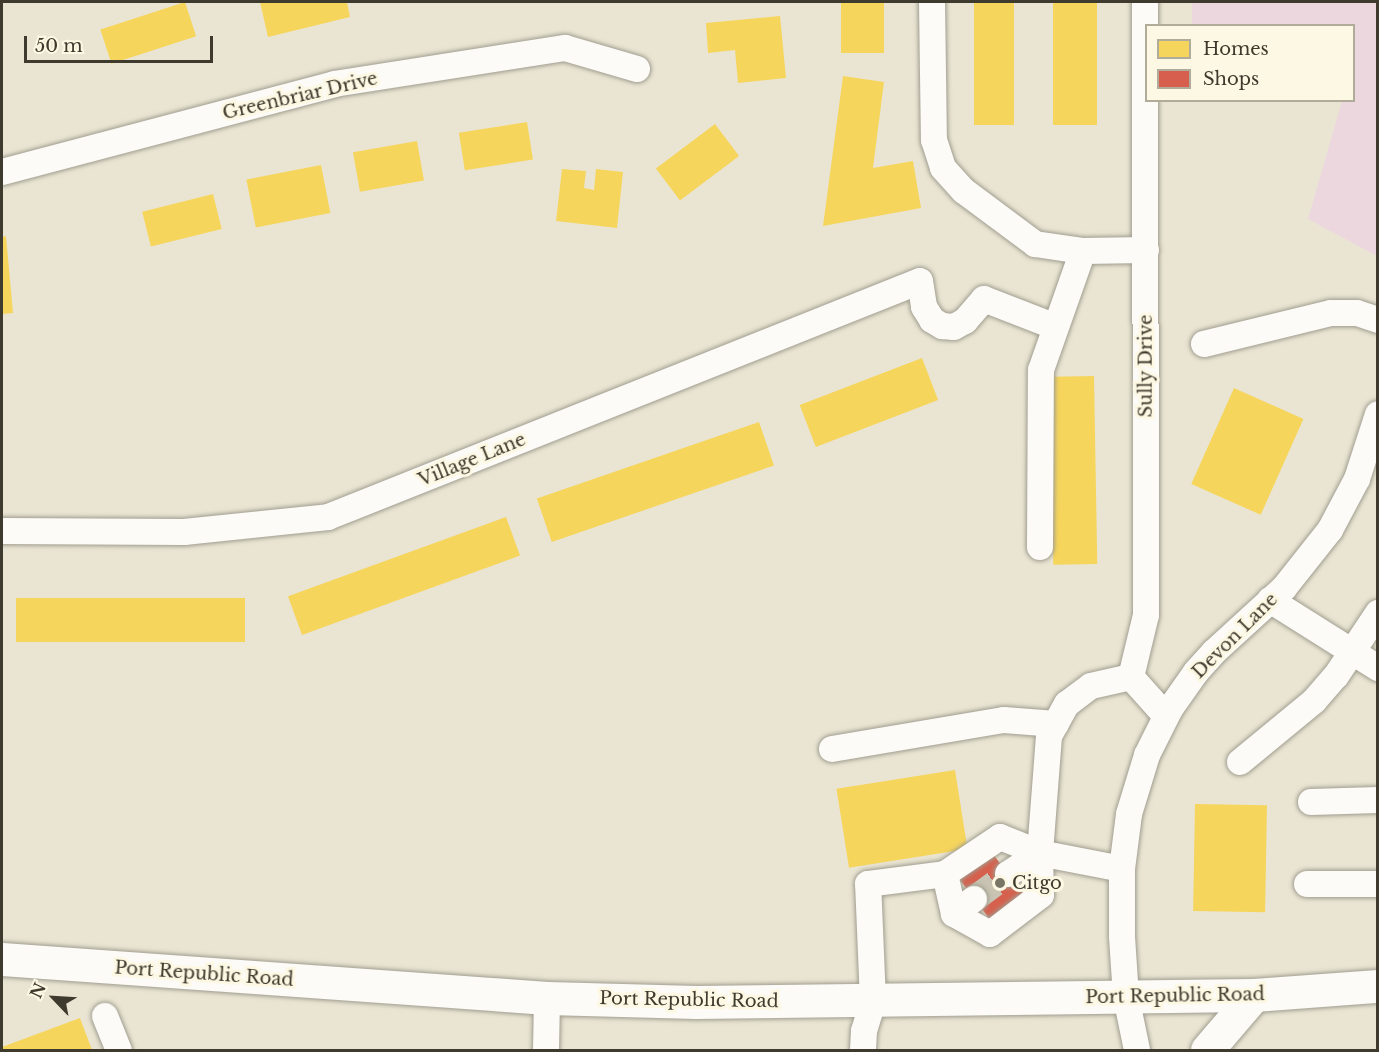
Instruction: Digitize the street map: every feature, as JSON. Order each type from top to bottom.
[{"type":"main road","name":"Port Republic Road","points":[[2,959],[547,998],[696,1002],[1254,995],[1377,986]]},
{"type":"main road","points":[[1207,1050],[1254,995]]},
{"type":"street","points":[[932,2],[934,140],[943,168],[964,191],[1035,244],[1083,251],[1146,250]]},
{"type":"street","name":"Sully Drive","points":[[1145,2],[1145,24]]},
{"type":"street","name":"Greenbriar Drive","points":[[2,172],[334,84],[565,48],[637,69]]},
{"type":"street","name":"Sully Drive","points":[[1131,677],[1146,615],[1145,102]]},
{"type":"street","points":[[1040,547],[1041,370],[1083,251]]},
{"type":"street","name":"Village Lane","points":[[2,531],[184,532],[328,517],[920,281],[924,307],[932,320],[942,326],[954,327],[965,321],[984,299],[1056,327]]},
{"type":"street","points":[[1204,344],[1331,313],[1357,313],[1377,321]]},
{"type":"street","name":"Devon Lane","points":[[1137,1050],[1126,997],[1122,936],[1122,869],[1129,814],[1138,780],[1166,716],[1191,679],[1214,652],[1270,600],[1312,556],[1341,513],[1364,463],[1377,414]]},
{"type":"street","points":[[1270,600],[1377,668]]},
{"type":"street","points":[[1240,762],[1314,701],[1353,652],[1377,613]]},
{"type":"street","points":[[945,874],[954,914],[990,934],[1041,895],[1040,853],[1050,736],[1067,704],[1091,686],[1131,677],[1166,716]]},
{"type":"street","points":[[832,749],[1004,720],[1056,724]]},
{"type":"street","points":[[1311,802],[1377,800]]},
{"type":"street","points":[[863,1050],[864,1031],[873,1001],[868,884],[945,874],[1000,837],[1040,853],[1122,869]]},
{"type":"street","points":[[1008,874],[1040,853]]},
{"type":"street","points":[[1307,884],[1377,884]]},
{"type":"street","points":[[954,914],[974,899]]},
{"type":"street","points":[[546,1050],[547,998]]},
{"type":"street","points":[[105,1016],[118,1050]]},
{"type":"shaded area","points":[[1192,2],[1377,2],[1377,256],[1308,219],[1342,102],[1355,102],[1355,24],[1192,24]]},
{"type":"building: Homes","points":[[185,2],[196,36],[111,64],[100,30]]},
{"type":"building: Homes","points":[[260,2],[347,2],[350,17],[268,37]]},
{"type":"building: Homes","points":[[841,2],[884,2],[884,53],[841,53]]},
{"type":"building: Homes","points":[[974,2],[1014,2],[1014,125],[974,125]]},
{"type":"building: Homes","points":[[1053,2],[1097,2],[1097,125],[1053,125]]},
{"type":"building: Homes","points":[[780,16],[786,78],[738,83],[735,50],[708,53],[706,23]]},
{"type":"building: Homes","points":[[843,76],[884,82],[873,168],[913,161],[921,208],[823,226]]},
{"type":"building: Homes","points":[[527,122],[533,160],[465,170],[459,133]]},
{"type":"building: Homes","points":[[715,124],[739,156],[680,200],[656,169]]},
{"type":"building: Homes","points":[[417,141],[424,180],[360,192],[353,152]]},
{"type":"building: Homes","points":[[321,165],[330,213],[256,228],[246,180]]},
{"type":"building: Homes","points":[[562,169],[586,171],[584,188],[594,190],[596,169],[623,172],[617,228],[556,221]]},
{"type":"building: Homes","points":[[213,194],[222,229],[151,247],[142,212]]},
{"type":"building: Homes","points":[[6,236],[13,313],[2,314],[2,237]]},
{"type":"building: Homes","points":[[922,358],[938,400],[816,447],[800,405]]},
{"type":"building: Homes","points":[[1094,376],[1097,564],[1053,565],[1050,377]]},
{"type":"building: Homes","points":[[1234,388],[1303,419],[1261,515],[1191,484]]},
{"type":"building: Homes","points":[[759,422],[774,465],[552,542],[537,499]]},
{"type":"building: Homes","points":[[506,517],[520,556],[302,635],[288,596]]},
{"type":"building: Homes","points":[[16,598],[245,598],[245,642],[16,642]]},
{"type":"building: Homes","points":[[955,770],[968,849],[849,868],[836,789]]},
{"type":"building: Homes","points":[[1195,804],[1267,805],[1265,912],[1193,911]]},
{"type":"building: Homes","points":[[80,1018],[92,1050],[3,1050],[2,1047]]},
{"type":"building: Shops","points":[[990,850],[1025,896],[991,922],[956,875]]},
{"type":"tunnel","points":[[974,899],[1008,874]]},
{"type":"place","name":"Citgo","points":[[1000,883]]}]
